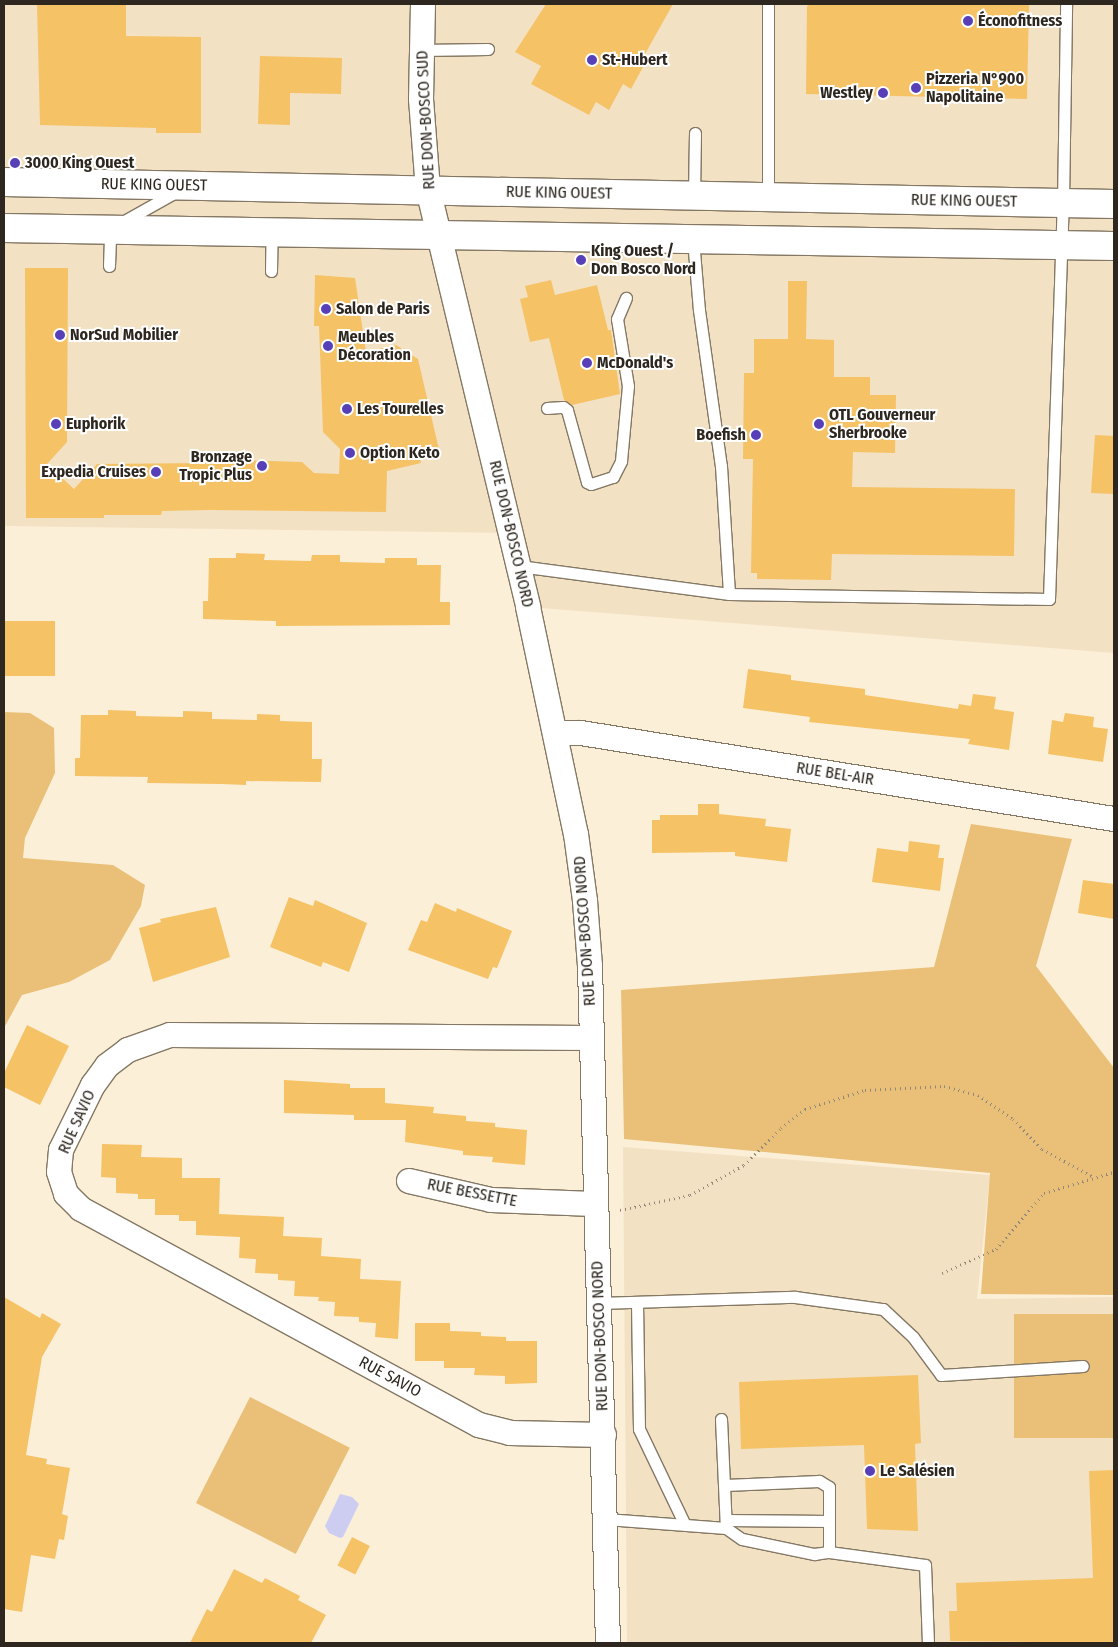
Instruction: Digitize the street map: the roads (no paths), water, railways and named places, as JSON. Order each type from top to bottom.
[{"type":"main road","name":"RUE KING OUEST","points":[[4,182],[1114,204]]},
{"type":"main road","points":[[4,228],[1114,246]]},
{"type":"street","name":"RUE DON-BOSCO SUD","points":[[422,4],[421,50],[428,189],[438,235]]},
{"type":"street","name":"RUE DON-BOSCO NORD","points":[[438,235],[518,566],[555,733],[576,834],[585,901],[592,1038],[595,1212],[604,1435],[608,1643]]},
{"type":"street","name":"RUE BEL-AIR","points":[[555,733],[581,733],[1114,819]]},
{"type":"street","name":"RUE SAVIO","points":[[592,1038],[170,1035],[128,1050],[107,1066],[93,1085],[61,1150],[59,1172],[66,1194],[81,1209],[478,1425],[510,1433],[604,1435]]},
{"type":"street","name":"RUE BESSETTE","points":[[409,1181],[491,1200],[595,1212]]},
{"type":"lane","points":[[768,4],[768,197]]},
{"type":"lane","points":[[518,566],[728,594],[1049,599],[1062,245],[1066,4]]},
{"type":"lane","points":[[421,50],[488,49]]},
{"type":"lane","points":[[694,196],[695,133]]},
{"type":"lane","points":[[109,266],[110,229],[188,185]]},
{"type":"lane","points":[[271,271],[272,232]]},
{"type":"lane","points":[[694,239],[699,310],[721,466],[728,594]]},
{"type":"lane","points":[[547,408],[563,406],[567,410],[587,482],[612,477],[621,461],[628,386],[617,319],[626,298]]},
{"type":"lane","points":[[599,1302],[795,1297],[883,1309],[913,1337],[941,1375],[1083,1366]]},
{"type":"lane","points":[[637,1302],[638,1429],[685,1525]]},
{"type":"lane","points":[[721,1419],[726,1524],[742,1539],[814,1554],[829,1552],[925,1565],[928,1643]]},
{"type":"lane","points":[[725,1485],[819,1481],[828,1487],[829,1552]]},
{"type":"lane","points":[[606,1519],[685,1525],[829,1521]]},
{"type":"water","points":[[340,1494],[352,1497],[359,1504],[343,1537],[340,1538],[329,1533],[325,1526]]},
{"type":"place","name":"Éconofitness","points":[[968,21]]},
{"type":"place","name":"St-Hubert","points":[[592,60]]},
{"type":"place","name":"Pizzeria N°900 Napolitaine","points":[[916,88]]},
{"type":"place","name":"Westley","points":[[883,93]]},
{"type":"place","name":"3000 King Ouest","points":[[15,163]]},
{"type":"place","name":"King Ouest / Don Bosco Nord","points":[[581,260]]},
{"type":"place","name":"Salon de Paris","points":[[326,309]]},
{"type":"place","name":"NorSud Mobilier","points":[[60,335]]},
{"type":"place","name":"Meubles Décoration","points":[[328,346]]},
{"type":"place","name":"McDonald's","points":[[587,363]]},
{"type":"place","name":"Les Tourelles","points":[[347,409]]},
{"type":"place","name":"Euphorik","points":[[56,424]]},
{"type":"place","name":"OTL Gouverneur Sherbrooke","points":[[819,424]]},
{"type":"place","name":"Boefish","points":[[756,435]]},
{"type":"place","name":"Option Keto","points":[[350,453]]},
{"type":"place","name":"Bronzage Tropic Plus","points":[[262,466]]},
{"type":"place","name":"Expedia Cruises","points":[[156,472]]},
{"type":"place","name":"Le Salésien","points":[[870,1471]]}]
